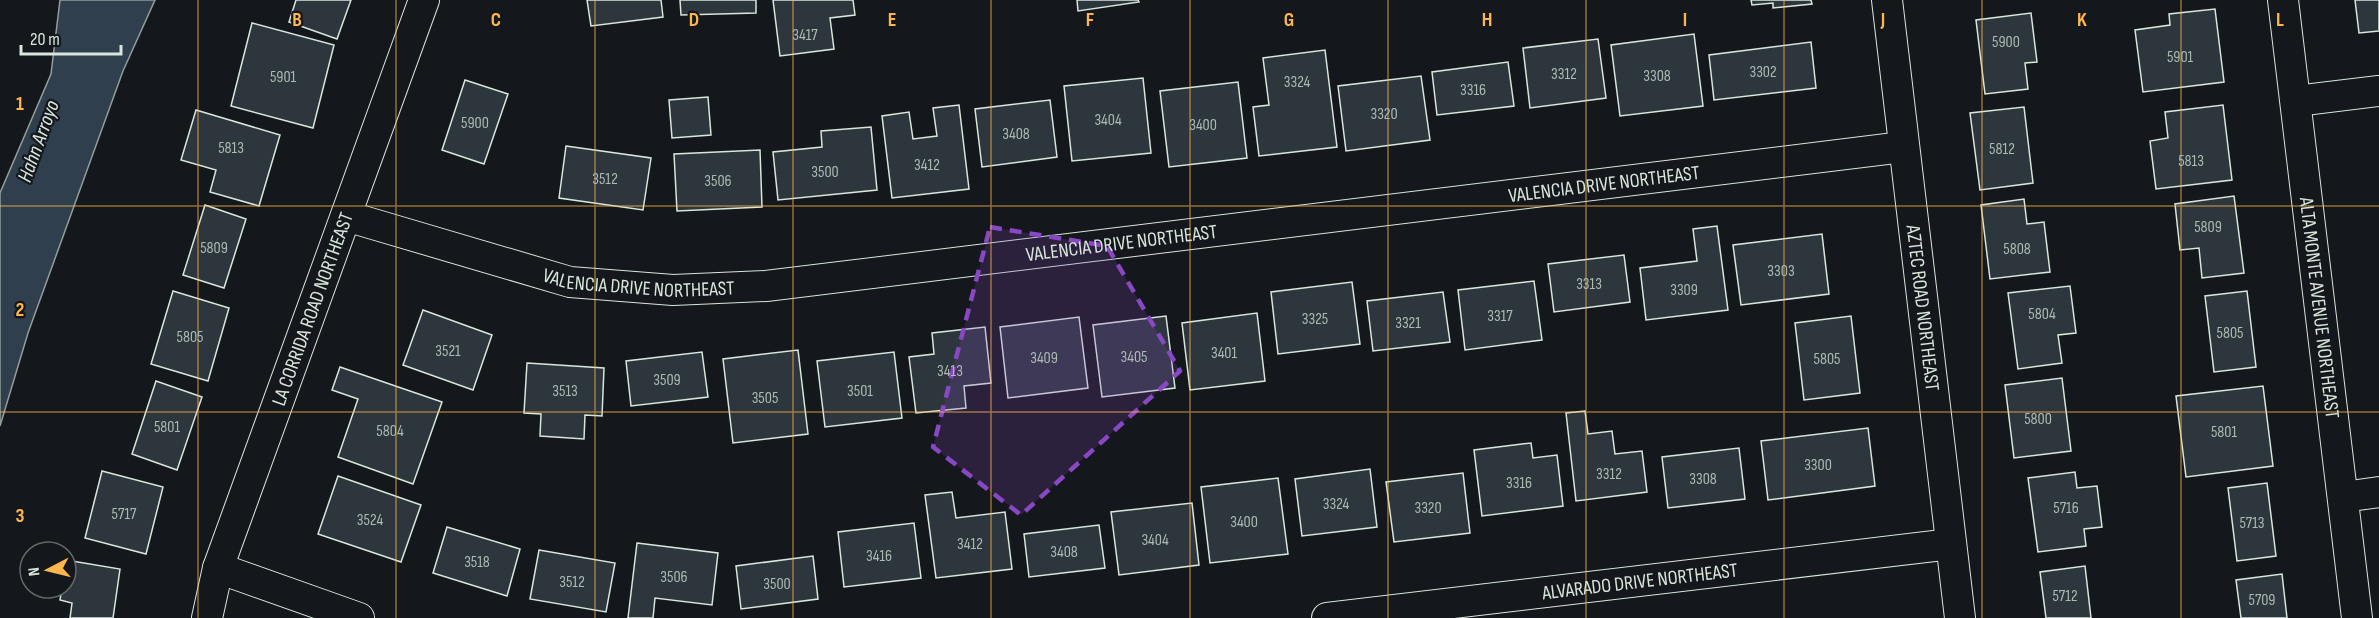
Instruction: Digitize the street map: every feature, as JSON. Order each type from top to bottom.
[{"type":"street","name":"LA CORRIDA ROAD NORTHEAST","points":[[207,618],[218,568],[424,0]]},
{"type":"street","name":"AZTEC ROAD NORTHEAST","points":[[1887,0],[1960,618]]},
{"type":"street","name":"ALTA MONTE AVENUE NORTHEAST","points":[[2283,0],[2357,618]]},
{"type":"street","points":[[2296,101],[2379,91]]},
{"type":"street","name":"VALENCIA DRIVE NORTHEAST","points":[[346,216],[570,282],[673,290],[778,284],[1903,147]]},
{"type":"street","points":[[2343,497],[2379,492]]},
{"type":"street","name":"ALVARADO DRIVE NORTHEAST","points":[[1328,618],[1951,544]]},
{"type":"street","points":[[218,568],[359,618]]},
{"type":"highlighted area","points":[[990,227],[1107,246],[1180,371],[1021,515],[933,447]]},
{"type":"water","name":"Hahn Arroyo","points":[[60,0],[155,0],[123,71],[28,333],[0,426],[0,193],[51,74]]},
{"type":"building","points":[[296,0],[351,0],[337,39],[289,22]]},
{"type":"building","points":[[587,0],[661,0],[663,17],[591,26]]},
{"type":"building","points":[[680,0],[756,0],[756,13],[681,15]]},
{"type":"building","points":[[773,0],[853,0],[855,15],[830,18],[834,49],[780,56]]},
{"type":"building","points":[[1077,0],[1138,0],[1139,2],[1078,11]]},
{"type":"building","points":[[1751,0],[1811,0],[1812,4],[1773,8],[1773,3],[1752,5]]},
{"type":"building","points":[[2355,0],[2379,0],[2379,31],[2359,33]]},
{"type":"building","points":[[2215,9],[2224,82],[2143,92],[2135,30],[2170,25],[2169,14]]},
{"type":"building","points":[[2031,13],[2037,62],[2025,63],[2028,89],[1985,94],[1976,20]]},
{"type":"building","points":[[252,23],[334,45],[313,128],[231,106]]},
{"type":"building","points":[[1694,34],[1703,106],[1620,116],[1611,45]]},
{"type":"building","points":[[1598,39],[1606,98],[1530,108],[1523,48]]},
{"type":"building","points":[[1811,42],[1816,88],[1714,100],[1709,55]]},
{"type":"building","points":[[1325,50],[1337,147],[1259,156],[1253,107],[1269,105],[1263,58]]},
{"type":"building","points":[[1508,62],[1514,106],[1437,115],[1432,72]]},
{"type":"building","points":[[1421,76],[1430,140],[1346,151],[1338,86]]},
{"type":"building","points":[[1143,78],[1151,153],[1072,161],[1064,86]]},
{"type":"building","points":[[465,80],[508,94],[484,164],[442,150]]},
{"type":"building","points":[[1238,82],[1247,158],[1169,167],[1160,91]]},
{"type":"building","points":[[708,97],[711,135],[672,138],[669,100]]},
{"type":"building","points":[[1050,100],[1057,157],[982,167],[975,109]]},
{"type":"building","points":[[959,105],[969,189],[892,198],[882,116],[909,112],[913,139],[937,136],[933,108]]},
{"type":"building","points":[[2223,105],[2232,180],[2156,189],[2150,141],[2168,138],[2165,112]]},
{"type":"building","points":[[2024,107],[2033,183],[1980,190],[1970,113]]},
{"type":"building","points":[[196,110],[280,135],[259,206],[210,192],[216,170],[181,160]]},
{"type":"building","points":[[871,127],[877,190],[778,200],[773,152],[822,147],[821,131]]},
{"type":"building","points":[[566,146],[651,158],[643,210],[559,198]]},
{"type":"building","points":[[760,150],[762,207],[677,211],[674,154]]},
{"type":"building","points":[[2234,196],[2244,273],[2202,278],[2199,248],[2180,250],[2175,204]]},
{"type":"building","points":[[2024,199],[2027,224],[2044,222],[2050,272],[1990,279],[1981,205]]},
{"type":"building","points":[[205,205],[246,219],[224,288],[183,275]]},
{"type":"building","points":[[1717,226],[1728,310],[1646,320],[1640,268],[1697,261],[1693,229]]},
{"type":"building","points":[[1822,234],[1829,294],[1741,305],[1733,245]]},
{"type":"building","points":[[1624,255],[1630,302],[1554,312],[1548,264]]},
{"type":"building","points":[[1534,281],[1542,340],[1465,350],[1458,290]]},
{"type":"building","points":[[1352,282],[1360,344],[1278,354],[1271,292]]},
{"type":"building","points":[[2070,286],[2076,333],[2058,335],[2062,363],[2018,369],[2008,293]]},
{"type":"building","points":[[173,291],[229,308],[208,381],[151,364]]},
{"type":"building","points":[[2247,291],[2256,367],[2214,372],[2205,296]]},
{"type":"building","points":[[1443,292],[1450,342],[1373,351],[1367,301]]},
{"type":"building","points":[[423,310],[492,335],[473,390],[403,365]]},
{"type":"building","points":[[1257,313],[1265,381],[1190,390],[1182,323]]},
{"type":"building","points":[[1166,316],[1175,388],[1102,397],[1093,325]]},
{"type":"building","points":[[1851,316],[1860,393],[1804,400],[1795,323]]},
{"type":"building","points":[[1079,317],[1088,388],[1008,398],[1000,327]]},
{"type":"building","points":[[985,327],[991,383],[964,386],[966,408],[916,413],[909,357],[934,354],[932,333]]},
{"type":"building","points":[[798,350],[808,434],[733,443],[723,359]]},
{"type":"building","points":[[702,352],[708,397],[631,406],[626,361]]},
{"type":"building","points":[[894,352],[902,418],[825,427],[817,361]]},
{"type":"building","points":[[527,363],[604,368],[602,416],[585,415],[584,439],[540,436],[541,414],[524,413]]},
{"type":"building","points":[[340,367],[442,402],[413,484],[338,457],[358,399],[332,390]]},
{"type":"building","points":[[2062,378],[2071,451],[2014,458],[2005,385]]},
{"type":"building","points":[[156,381],[202,397],[177,470],[132,454]]},
{"type":"building","points":[[2263,386],[2273,466],[2186,477],[2176,396]]},
{"type":"building","points":[[1585,411],[1588,434],[1612,431],[1615,454],[1642,451],[1647,492],[1576,501],[1566,413]]},
{"type":"building","points":[[1868,428],[1875,486],[1768,500],[1761,441]]},
{"type":"building","points":[[1531,443],[1533,458],[1557,455],[1563,506],[1482,516],[1474,450]]},
{"type":"building","points":[[1739,448],[1745,499],[1668,508],[1662,457]]},
{"type":"building","points":[[1370,469],[1377,527],[1302,536],[1295,479]]},
{"type":"building","points":[[102,471],[163,487],[146,554],[85,538]]},
{"type":"building","points":[[2075,472],[2077,488],[2097,486],[2102,527],[2084,529],[2086,546],[2038,552],[2028,478]]},
{"type":"building","points":[[1463,473],[1470,533],[1394,542],[1386,482]]},
{"type":"building","points":[[338,476],[421,505],[401,562],[318,534]]},
{"type":"building","points":[[1278,478],[1288,554],[1210,563],[1201,487]]},
{"type":"building","points":[[2267,483],[2276,556],[2237,561],[2228,488]]},
{"type":"building","points":[[952,492],[956,518],[1005,512],[1012,569],[936,578],[925,495]]},
{"type":"building","points":[[1192,503],[1199,565],[1119,575],[1111,512]]},
{"type":"building","points":[[914,523],[921,578],[844,587],[838,532]]},
{"type":"building","points":[[1099,525],[1105,568],[1029,577],[1024,534]]},
{"type":"building","points":[[447,527],[520,549],[507,596],[433,573]]},
{"type":"building","points":[[637,543],[718,553],[712,605],[655,598],[653,618],[628,618]]},
{"type":"building","points":[[539,550],[615,563],[606,612],[530,599]]},
{"type":"building","points":[[813,556],[818,599],[741,609],[736,566]]},
{"type":"building","points":[[78,562],[120,569],[113,618],[70,618],[72,603],[60,600],[78,600]]},
{"type":"building","points":[[2085,566],[2091,618],[2046,618],[2040,572]]},
{"type":"building","points":[[2282,574],[2287,618],[2241,618],[2236,580]]}]
